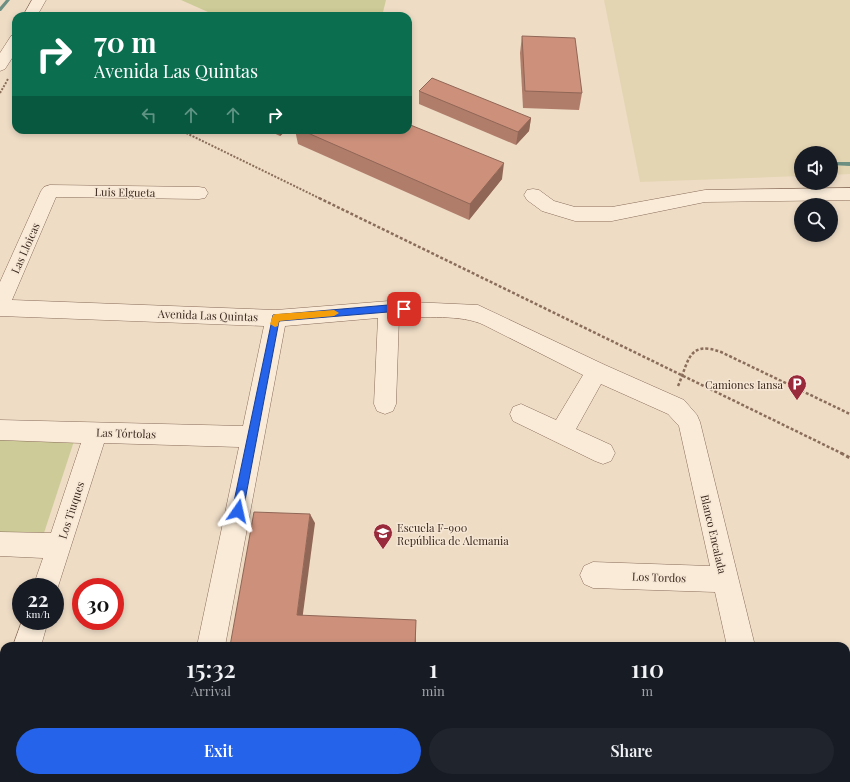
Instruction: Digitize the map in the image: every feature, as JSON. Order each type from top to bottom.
[{"type":"street","points":[[32,12],[39,0]]},
{"type":"street","points":[[0,66],[12,46]]},
{"type":"street","name":"Luis Elgueta","points":[[50,191],[199,193]]},
{"type":"street","name":"Las Lloicas","points":[[0,307],[50,191]]},
{"type":"street","points":[[533,195],[548,206],[575,214],[605,214],[705,196],[850,194]]},
{"type":"street","name":"Avenida Las Quintas","points":[[0,307],[276,318],[388,309],[464,311],[478,313],[597,372],[676,407],[689,422]]},
{"type":"street","points":[[385,404],[388,309]]},
{"type":"street","points":[[212,642],[276,318]]},
{"type":"street","points":[[560,433],[597,372]]},
{"type":"street","points":[[521,414],[603,453]]},
{"type":"street","name":"Blanco Encalada","points":[[689,422],[724,579],[740,642]]},
{"type":"street","name":"Las Tórtolas","points":[[0,430],[252,437]]},
{"type":"street","name":"Los Tiuques","points":[[49,578],[96,432]]},
{"type":"street","points":[[0,544],[59,546]]},
{"type":"street","name":"Los Tordos","points":[[593,575],[724,579]]},
{"type":"street","points":[[28,642],[32,630]]},
{"type":"path","points":[[188,134],[850,458]]},
{"type":"path","points":[[683,376],[694,352],[699,348],[706,348],[728,355],[850,414]]},
{"type":"shaded area","points":[[181,0],[386,0],[383,12],[208,12]]},
{"type":"shaded area","points":[[604,0],[850,0],[850,174],[838,175],[838,146],[794,146],[794,176],[640,182]]},
{"type":"shaded area","points":[[0,437],[75,438],[44,533],[0,532]]},
{"type":"building","points":[[522,36],[575,38],[582,93],[525,91]]},
{"type":"building","points":[[432,78],[531,118],[518,132],[419,91]]},
{"type":"building","points":[[412,126],[504,163],[470,204],[310,134],[412,134]]},
{"type":"building","points":[[254,512],[310,514],[297,615],[416,620],[415,642],[231,642]]},
{"type":"waterway","points":[[0,10],[8,0]]},
{"type":"waterway","points":[[838,164],[850,164]]},
{"type":"slow traffic","points":[[275,324],[276,318],[334,313]]},
{"type":"place","name":"Camiones Iansa","points":[[797,401]]},
{"type":"place","name":"Escuela F-900 República de Alemania","points":[[383,550]]},
{"type":"route","points":[[238,511],[276,318],[404,309]]}]
